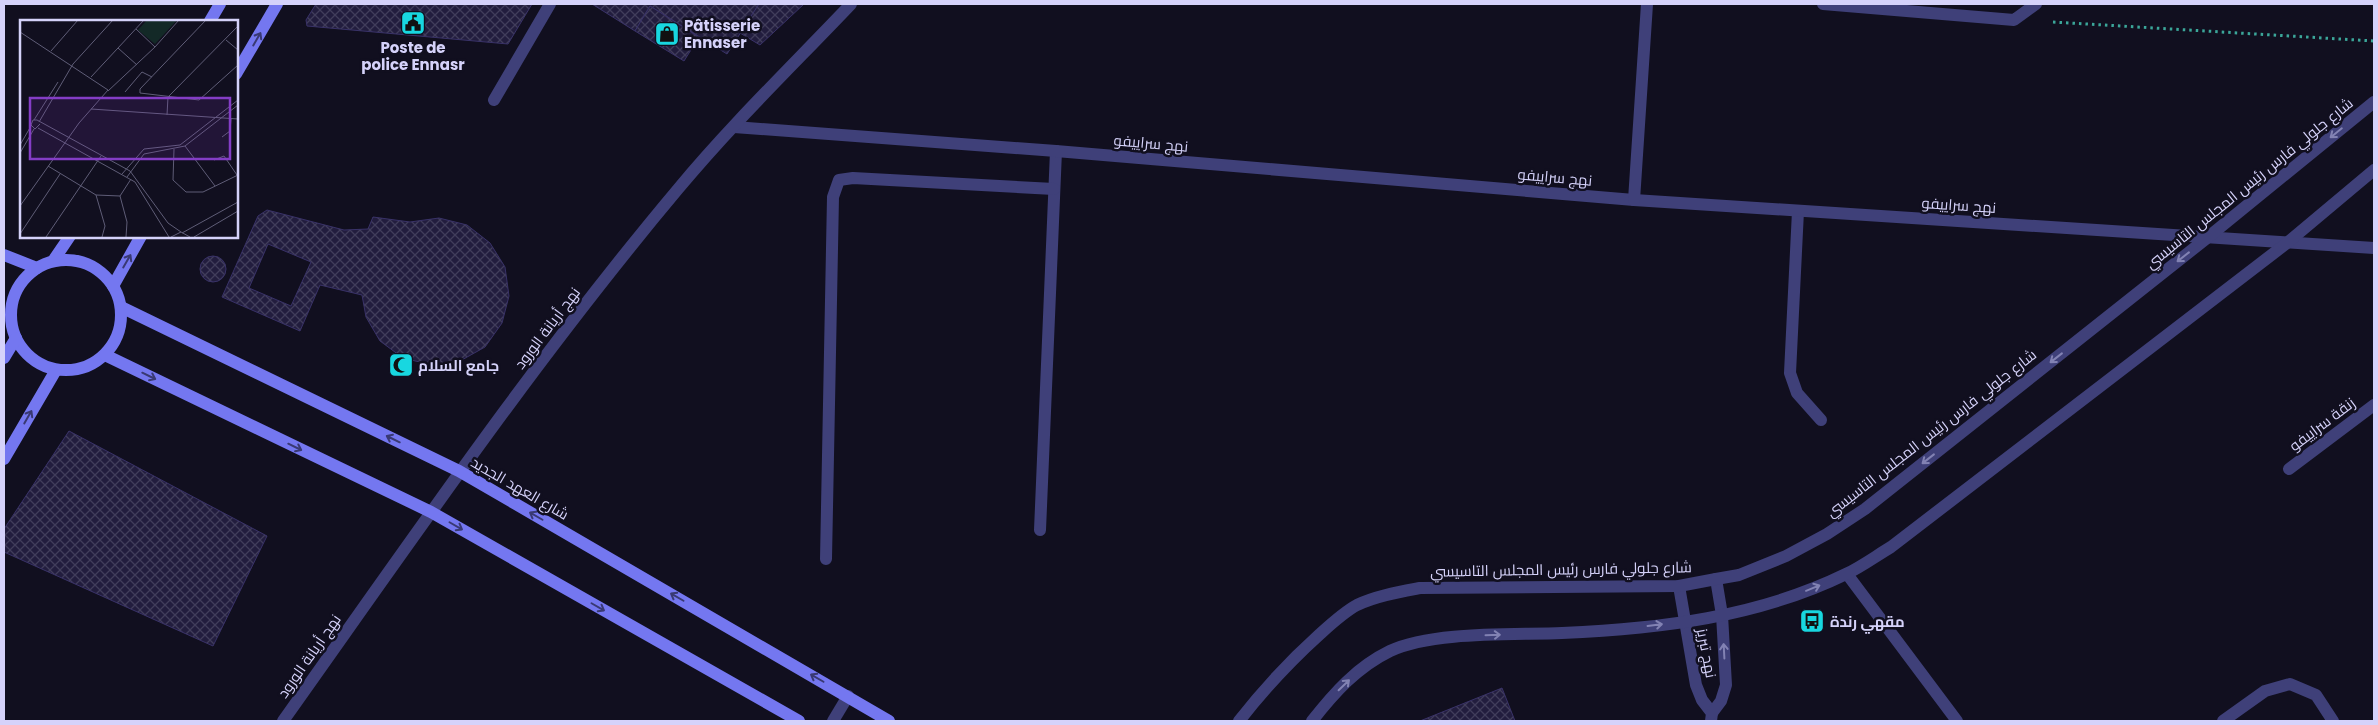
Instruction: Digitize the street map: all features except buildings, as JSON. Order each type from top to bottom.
[{"type":"main road","points":[[211,20],[220,4]]},
{"type":"main road","points":[[238,70],[277,4]]},
{"type":"main road","points":[[53,262],[69,238]]},
{"type":"main road","points":[[112,286],[140,238]]},
{"type":"main road","points":[[4,254],[37,268]]},
{"type":"main road","points":[[53,262],[80,262],[93,267],[112,286],[121,307],[121,324],[115,341],[105,355],[82,368],[56,370],[32,359],[16,338],[7,311],[18,287],[37,268],[53,262]]},
{"type":"main road","name":"شارع العهد الجديد","points":[[121,307],[459,471],[889,721]]},
{"type":"main road","points":[[4,358],[16,338]]},
{"type":"main road","points":[[105,355],[431,512],[799,721]]},
{"type":"main road","points":[[4,459],[56,370]]},
{"type":"street","points":[[494,100],[550,4]]},
{"type":"street","name":"نهج أريانة الورود","points":[[282,721],[459,471],[592,295],[679,188],[851,4]]},
{"type":"street","points":[[1634,200],[1647,4]]},
{"type":"street","points":[[1823,4],[2014,20],[2036,4]]},
{"type":"street","name":"شارع جلولي فارس رئيس المجلس التاسيسي","points":[[1239,721],[1264,689],[1294,657],[1330,625],[1356,606],[1390,594],[1420,588],[1679,586],[1739,575],[1786,556],[1827,534],[1864,509],[2208,238],[2374,102]]},
{"type":"street","name":"نهج سراييفو","points":[[734,127],[1056,151],[1634,200],[2374,248]]},
{"type":"street","points":[[1040,530],[1056,151]]},
{"type":"street","points":[[1312,721],[1331,697],[1361,668],[1391,650],[1417,643],[1463,636],[1600,631],[1685,622],[1750,610],[1799,594],[1846,574],[1891,547],[2287,242],[2374,170]]},
{"type":"street","points":[[826,559],[832,197],[839,180],[853,178],[1054,189]]},
{"type":"street","points":[[1798,211],[1790,373],[1797,393],[1821,420]]},
{"type":"street","name":"زنقة سراييفو","points":[[2289,468],[2374,405]]},
{"type":"street","points":[[1846,574],[1957,721]]},
{"type":"street","points":[[1712,717],[1721,701],[1726,685],[1722,615],[1716,579]]},
{"type":"street","name":"نهج تبريز","points":[[1679,586],[1696,685],[1712,717]]},
{"type":"street","points":[[2224,721],[2265,691],[2290,684],[2316,694],[2334,721]]},
{"type":"street","points":[[833,721],[848,696]]},
{"type":"path","points":[[2014,20],[2374,41]]},
{"type":"place","name":"Poste de police Ennasr","points":[[413,23]]},
{"type":"place","name":"Pâtisserie Ennaser","points":[[667,34]]},
{"type":"place","name":"جامع السلام","points":[[401,365]]},
{"type":"place","name":"مقهي رندة","points":[[1812,621]]}]
